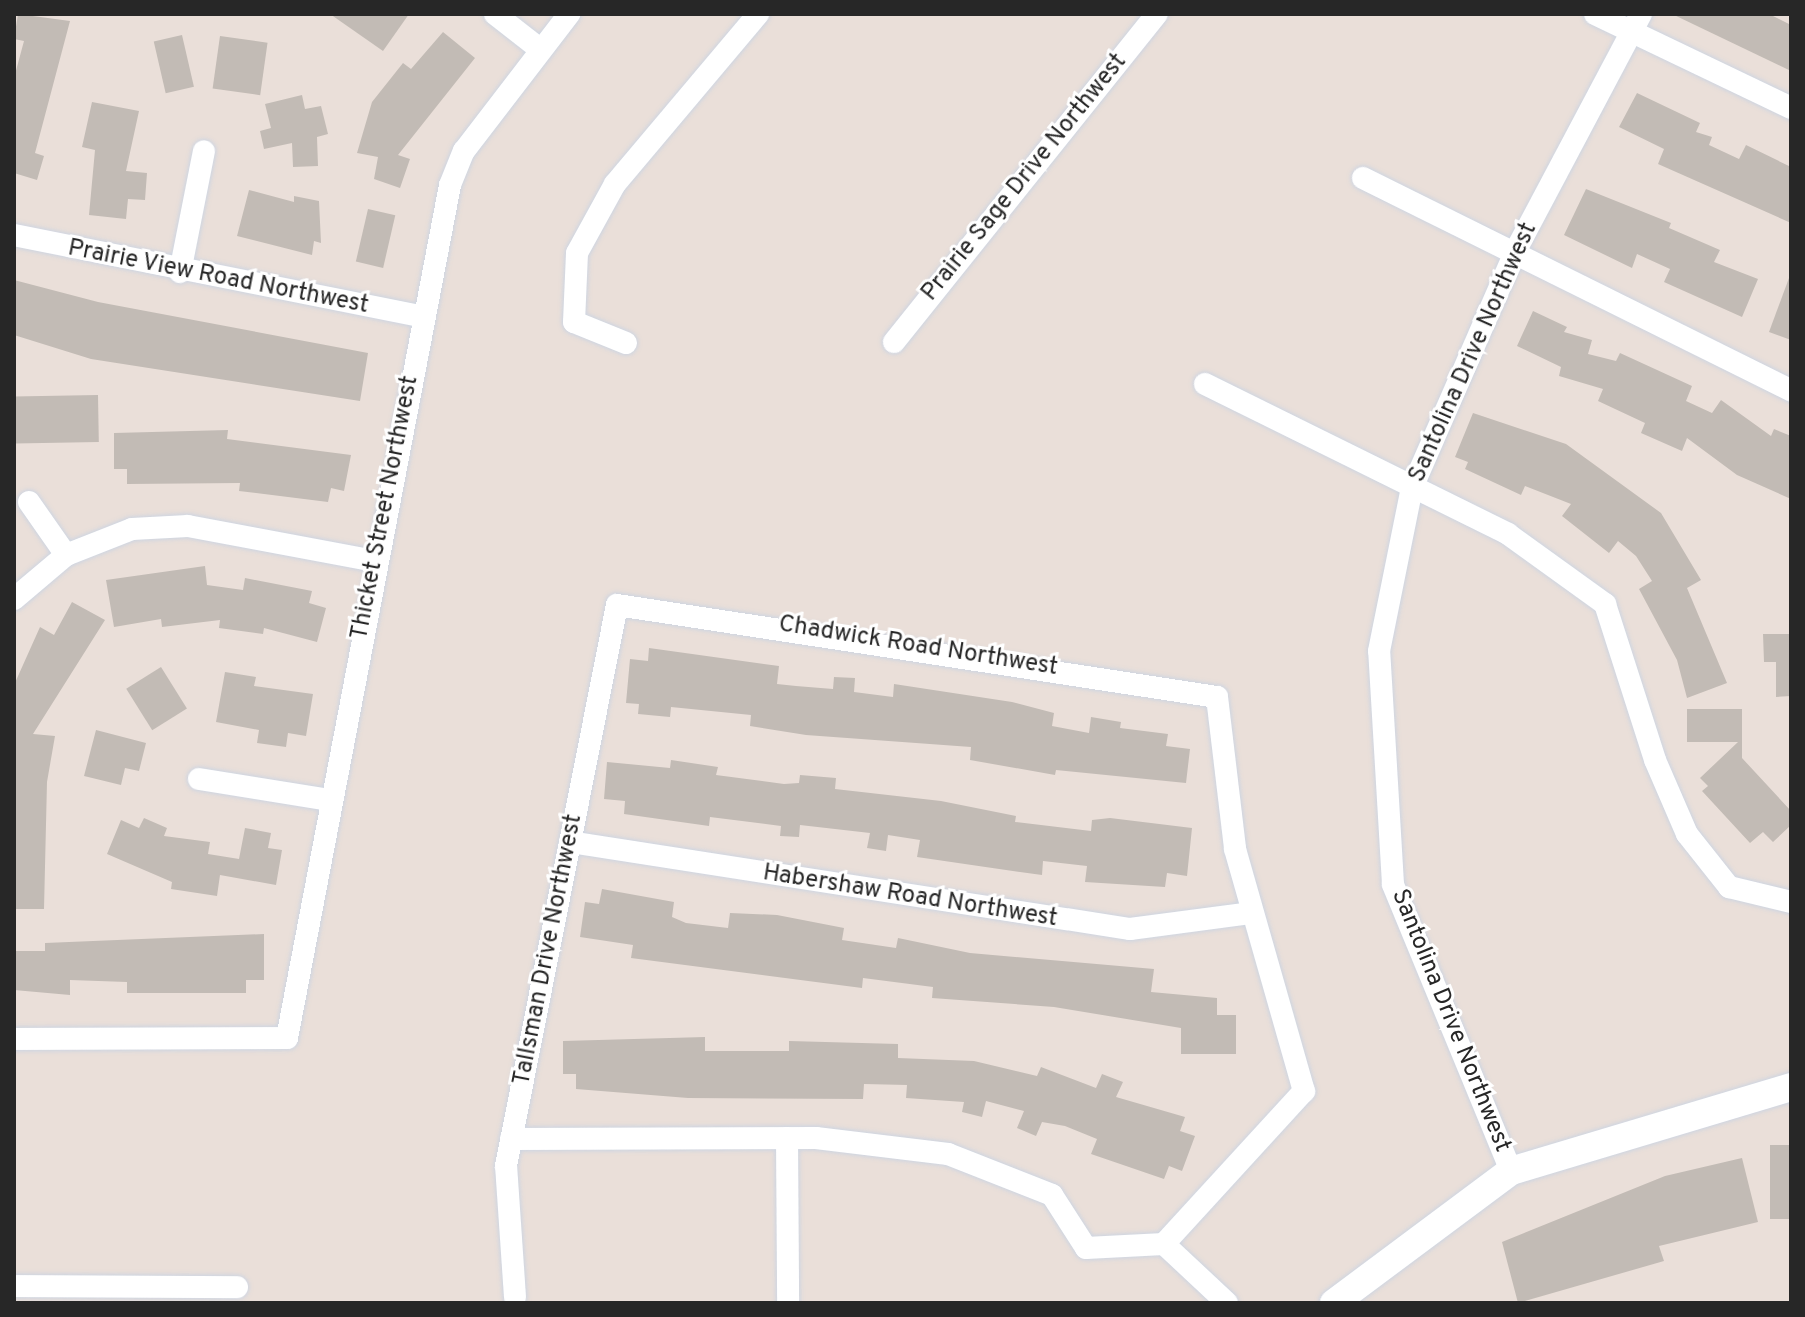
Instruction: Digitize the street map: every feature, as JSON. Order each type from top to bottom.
[{"type":"street","points":[[495,14],[541,50]]},
{"type":"street","name":"Thicket Street Northwest","points":[[14,1039],[287,1038],[375,561],[450,185],[464,151],[569,14]]},
{"type":"street","points":[[626,343],[574,322],[577,253],[615,184],[758,14]]},
{"type":"street","name":"Prairie Sage Drive Northwest","points":[[894,342],[1157,14]]},
{"type":"street","points":[[1595,14],[1637,23],[1791,108]]},
{"type":"street","name":"Santolina Drive Northwest","points":[[1511,1171],[1393,884],[1379,651],[1412,488],[1516,250],[1637,23]]},
{"type":"street","points":[[180,272],[204,151]]},
{"type":"street","points":[[1363,178],[1516,250],[1791,390]]},
{"type":"street","name":"Prairie View Road Northwest","points":[[14,235],[180,272],[424,317]]},
{"type":"street","points":[[1205,384],[1508,534],[1605,604],[1655,760],[1687,834],[1729,887],[1791,902]]},
{"type":"street","points":[[29,502],[66,555]]},
{"type":"street","points":[[14,599],[66,555],[132,529],[188,526],[375,561]]},
{"type":"street","name":"Chadwick Road Northwest","points":[[617,605],[1217,697],[1235,849],[1252,913]]},
{"type":"street","name":"Tallsman Drive Northwest","points":[[515,1297],[506,1166],[617,605]]},
{"type":"street","points":[[199,779],[330,800]]},
{"type":"street","name":"Habershaw Road Northwest","points":[[570,842],[1130,929],[1252,913]]},
{"type":"street","points":[[511,1139],[787,1138],[948,1154],[1052,1195],[1086,1248],[1164,1244],[1304,1091],[1252,913]]},
{"type":"street","points":[[1334,1303],[1511,1171],[1791,1087]]},
{"type":"street","points":[[787,1138],[788,1301]]},
{"type":"street","points":[[1164,1244],[1227,1303]]},
{"type":"street","points":[[14,1286],[237,1287]]},
{"type":"building","points":[[18,14],[70,21],[35,153],[44,156],[37,180],[14,173],[14,78],[24,41],[14,39]]},
{"type":"building","points":[[330,14],[409,14],[383,51]]},
{"type":"building","points":[[1672,14],[1769,14],[1791,25],[1791,71]]},
{"type":"building","points":[[443,32],[475,58],[398,155],[410,159],[400,188],[374,179],[378,157],[357,153],[372,102],[403,63],[411,69]]},
{"type":"building","points":[[182,35],[194,87],[166,93],[154,42]]},
{"type":"building","points":[[220,36],[268,43],[260,95],[213,88]]},
{"type":"building","points":[[1637,93],[1700,123],[1696,132],[1712,137],[1709,145],[1739,159],[1746,145],[1791,167],[1791,223],[1658,164],[1664,149],[1619,127]]},
{"type":"building","points":[[302,95],[305,109],[321,106],[328,134],[317,137],[318,166],[293,167],[292,143],[264,149],[260,131],[271,128],[265,104]]},
{"type":"building","points":[[92,102],[139,111],[126,171],[147,173],[145,200],[128,199],[126,219],[89,215],[95,150],[82,147]]},
{"type":"building","points":[[1586,189],[1671,223],[1669,228],[1720,250],[1714,262],[1758,279],[1742,317],[1664,282],[1670,269],[1637,254],[1632,268],[1564,235]]},
{"type":"building","points":[[249,190],[294,202],[294,196],[319,201],[321,243],[314,241],[312,255],[237,236]]},
{"type":"building","points":[[368,209],[395,215],[383,268],[356,262]]},
{"type":"building","points":[[1791,279],[1791,340],[1769,332]]},
{"type":"building","points":[[14,280],[98,302],[368,353],[360,401],[91,359],[14,335]]},
{"type":"building","points":[[1533,311],[1567,327],[1564,332],[1592,340],[1588,354],[1616,361],[1620,353],[1692,386],[1686,401],[1712,413],[1721,400],[1771,436],[1774,429],[1791,436],[1791,499],[1737,475],[1687,438],[1682,451],[1641,433],[1645,423],[1598,401],[1603,389],[1559,376],[1561,367],[1517,346]]},
{"type":"building","points":[[98,395],[99,442],[15,443],[14,396]]},
{"type":"building","points":[[1473,413],[1566,444],[1661,513],[1701,580],[1687,588],[1727,683],[1687,698],[1677,660],[1639,589],[1652,581],[1636,556],[1618,541],[1609,553],[1562,516],[1571,504],[1525,486],[1521,495],[1465,469],[1468,462],[1455,457]]},
{"type":"building","points":[[228,430],[227,439],[351,455],[344,491],[331,488],[328,502],[239,491],[240,483],[127,484],[127,469],[114,469],[114,433]]},
{"type":"building","points":[[205,566],[207,585],[243,590],[245,578],[312,591],[309,603],[326,608],[317,642],[264,628],[263,634],[219,628],[220,620],[162,627],[161,619],[114,627],[106,580]]},
{"type":"building","points":[[72,602],[105,620],[33,734],[55,736],[47,782],[44,909],[14,909],[14,685],[40,627],[54,635]]},
{"type":"building","points":[[1763,634],[1791,634],[1791,696],[1776,697],[1776,662],[1764,662]]},
{"type":"building","points":[[649,648],[779,666],[777,684],[833,689],[834,677],[855,678],[854,692],[893,697],[894,684],[1012,702],[1054,713],[1052,726],[1089,733],[1091,717],[1121,722],[1120,728],[1168,734],[1166,746],[1190,749],[1186,783],[1056,770],[1055,775],[970,760],[971,747],[806,735],[750,726],[751,715],[671,707],[670,717],[638,714],[639,704],[626,703],[630,659],[648,661]]},
{"type":"building","points":[[161,667],[187,709],[152,730],[126,689]]},
{"type":"building","points":[[225,672],[256,677],[254,686],[313,694],[306,736],[288,733],[286,747],[257,743],[259,730],[216,722]]},
{"type":"building","points":[[1687,709],[1742,709],[1742,758],[1791,811],[1791,825],[1773,842],[1763,832],[1750,843],[1702,791],[1708,786],[1700,778],[1738,742],[1687,742]]},
{"type":"building","points":[[96,730],[146,743],[139,771],[125,768],[121,785],[84,776]]},
{"type":"building","points":[[671,760],[718,767],[716,775],[784,784],[799,783],[800,775],[836,778],[835,789],[941,801],[1016,816],[1015,822],[1091,831],[1092,820],[1110,818],[1192,828],[1187,876],[1167,873],[1165,887],[1085,882],[1087,866],[1043,861],[1042,875],[1020,872],[917,857],[920,840],[888,835],[886,851],[867,848],[870,833],[800,825],[799,837],[780,836],[781,826],[710,817],[709,826],[624,814],[625,801],[604,799],[607,762],[670,768]]},
{"type":"building","points":[[144,818],[167,828],[164,836],[210,842],[208,854],[239,859],[245,828],[271,833],[268,848],[282,850],[276,885],[220,875],[217,896],[171,889],[172,882],[107,854],[121,820],[139,828]]},
{"type":"building","points":[[602,889],[674,902],[672,917],[686,923],[728,928],[730,913],[777,915],[844,928],[842,940],[896,948],[898,938],[970,953],[1154,969],[1151,992],[1217,998],[1217,1015],[1236,1015],[1236,1054],[1181,1054],[1181,1028],[1054,1007],[932,998],[933,987],[863,978],[862,988],[631,958],[633,945],[580,937],[585,902],[599,904]]},
{"type":"building","points":[[264,934],[264,980],[246,980],[246,993],[127,993],[127,982],[70,980],[70,995],[14,990],[14,951],[45,951],[45,943]]},
{"type":"building","points":[[705,1037],[705,1051],[789,1051],[789,1041],[898,1044],[898,1058],[974,1061],[1037,1076],[1041,1067],[1096,1088],[1102,1074],[1123,1082],[1116,1097],[1185,1117],[1180,1131],[1195,1136],[1182,1171],[1169,1166],[1164,1179],[1091,1154],[1097,1139],[1065,1126],[1042,1122],[1036,1136],[1017,1128],[1024,1111],[986,1101],[982,1117],[962,1112],[964,1102],[906,1098],[907,1085],[864,1084],[863,1099],[688,1098],[576,1089],[576,1074],[563,1074],[563,1041]]},
{"type":"building","points":[[1770,1145],[1791,1145],[1791,1219],[1770,1219]]},
{"type":"building","points":[[1742,1158],[1758,1222],[1659,1246],[1664,1261],[1518,1303],[1502,1242],[1665,1176]]}]
